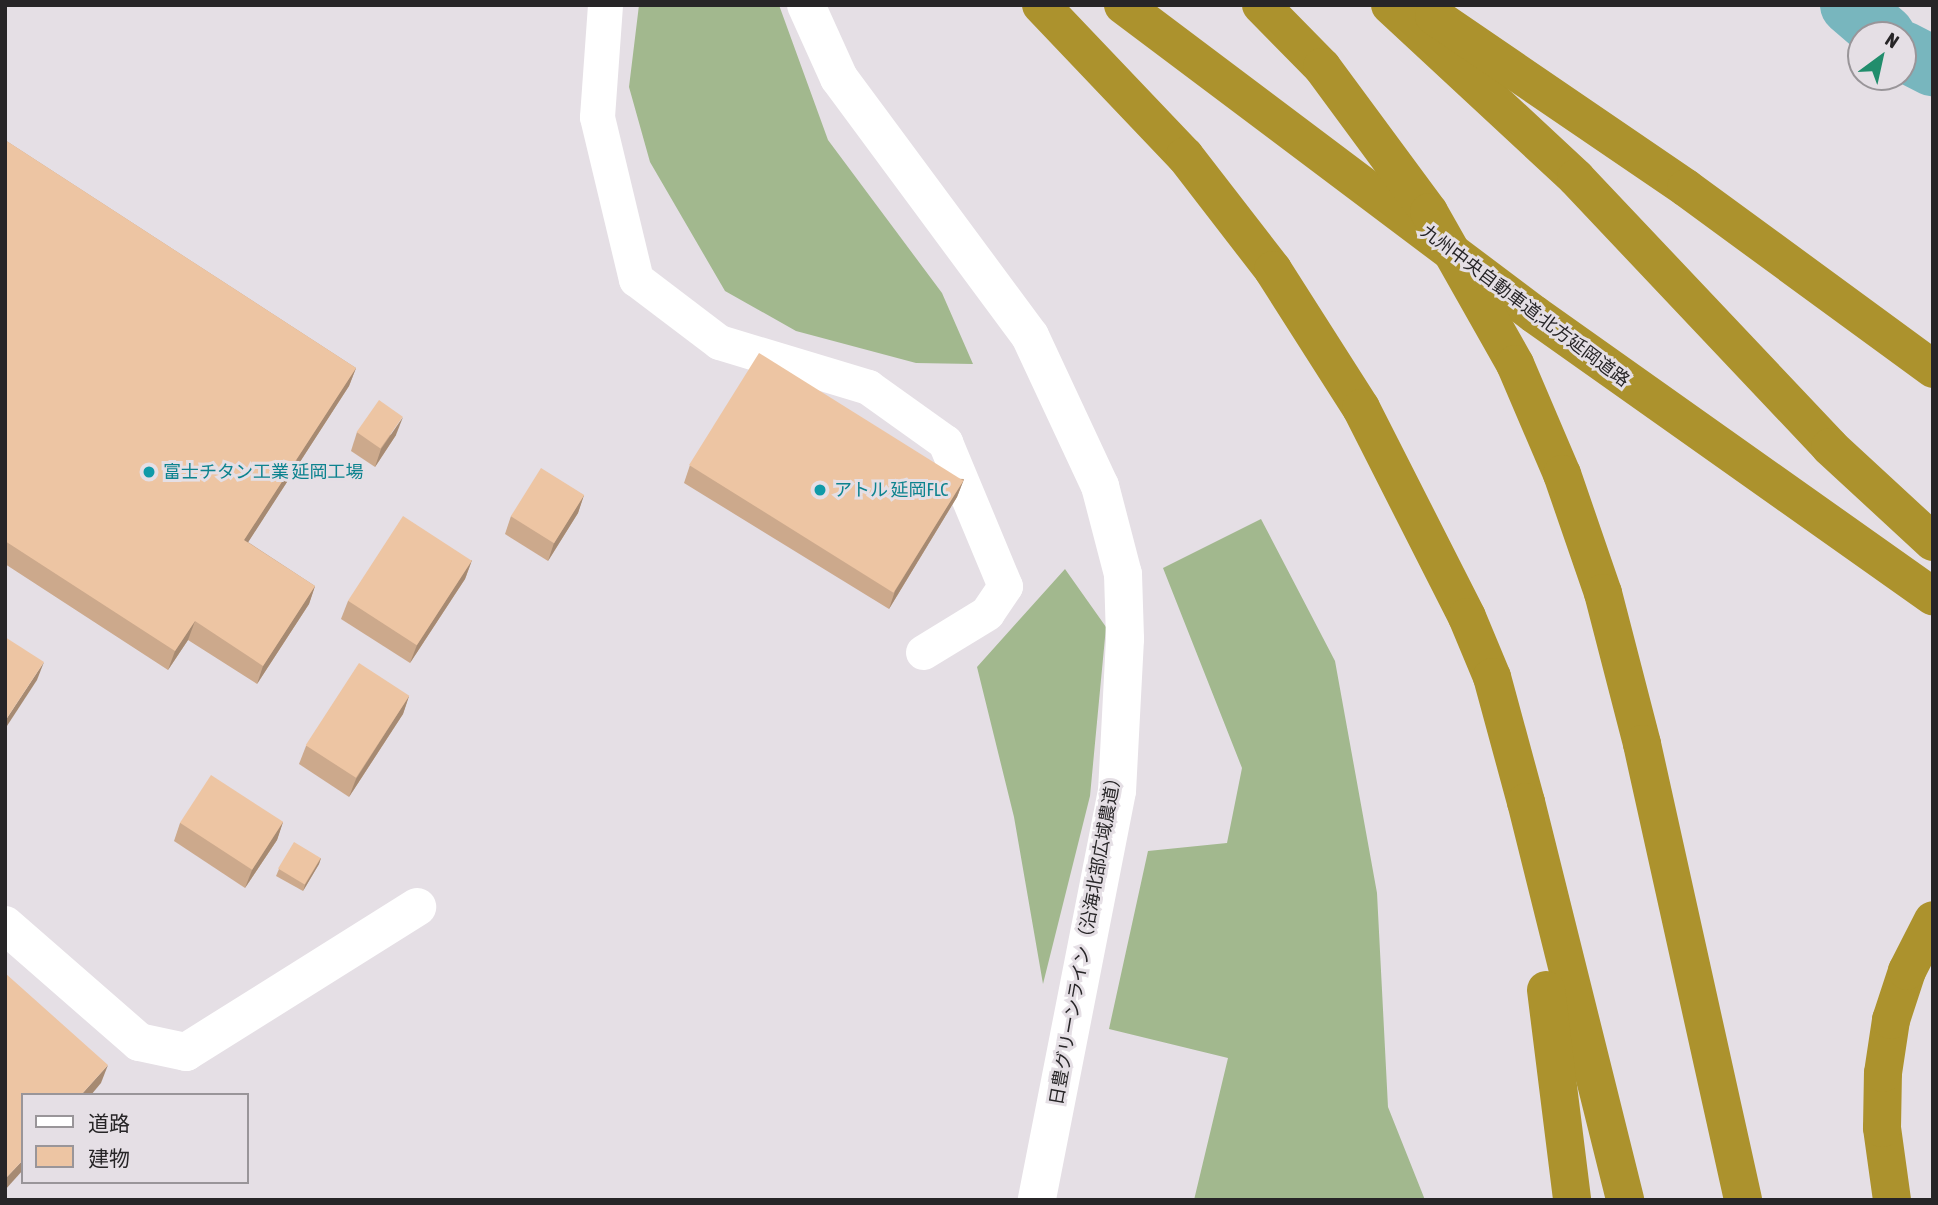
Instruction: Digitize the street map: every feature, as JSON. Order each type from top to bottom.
[{"type":"highway","points":[[1041,5],[1185,156],[1273,270],[1361,408],[1468,617],[1492,677],[1625,1200]]},
{"type":"highway","name":"九州中央自動車道;北方延岡道路","points":[[1123,5],[1534,314],[1933,597]]},
{"type":"highway","points":[[1261,5],[1322,67],[1429,212],[1515,365],[1562,474],[1603,593],[1642,744],[1743,1200]]},
{"type":"highway","points":[[1390,5],[1527,129],[1829,447],[1933,542]]},
{"type":"highway","points":[[1418,5],[1686,188],[1933,369]]},
{"type":"highway","points":[[1436,559],[1485,683],[1513,805],[1557,1055],[1573,1200]]},
{"type":"highway","points":[[1892,1200],[1882,1128],[1883,1073],[1891,1020],[1907,971],[1933,920]]},
{"type":"street","points":[[605,5],[597,117],[636,279],[719,342],[868,387],[945,442],[1005,586],[987,613],[923,652]]},
{"type":"street","name":"日豊グリーンライン（沿海北部広域農道）","points":[[806,5],[839,78],[1030,336],[1100,486],[1123,574],[1125,639],[1117,791],[1037,1200]]},
{"type":"street","points":[[5,925],[139,1042],[186,1052],[417,907]]},
{"type":"green space","points":[[639,5],[779,5],[828,140],[942,293],[973,364],[916,363],[796,331],[725,291],[650,162],[629,87]]},
{"type":"green space","points":[[1261,519],[1335,661],[1377,893],[1388,1107],[1425,1200],[1194,1200],[1228,1058],[1109,1029],[1148,851],[1227,843],[1242,768],[1163,568]]},
{"type":"green space","points":[[1065,569],[1106,627],[1090,796],[1043,984],[1014,817],[977,667]]},
{"type":"building","name":"富士チタン工業 延岡工場","points":[[5,140],[356,368],[244,540],[315,586],[263,666],[195,621],[175,651],[5,541]]},
{"type":"building","name":"アトル 延岡FLC","points":[[759,353],[963,481],[893,593],[689,465]]},
{"type":"building","points":[[379,400],[403,417],[380,449],[357,432]]},
{"type":"building","points":[[541,468],[584,495],[554,543],[511,516]]},
{"type":"building","points":[[403,516],[472,561],[417,645],[348,601]]},
{"type":"building","points":[[5,637],[44,662],[7,718],[5,716]]},
{"type":"building","points":[[359,663],[409,696],[356,778],[306,745]]},
{"type":"building","points":[[211,775],[283,822],[252,870],[180,823]]},
{"type":"building","points":[[294,842],[321,858],[305,885],[278,869]]},
{"type":"building","points":[[5,973],[108,1065],[83,1093],[21,1093],[21,1162],[5,1179]]},
{"type":"waterway","points":[[1850,5],[1869,21]]},
{"type":"waterway","points":[[1917,58],[1933,66]]},
{"type":"place","name":"富士チタン工業 延岡工場","points":[[149,472]]},
{"type":"place","name":"アトル 延岡FLC","points":[[820,490]]}]
